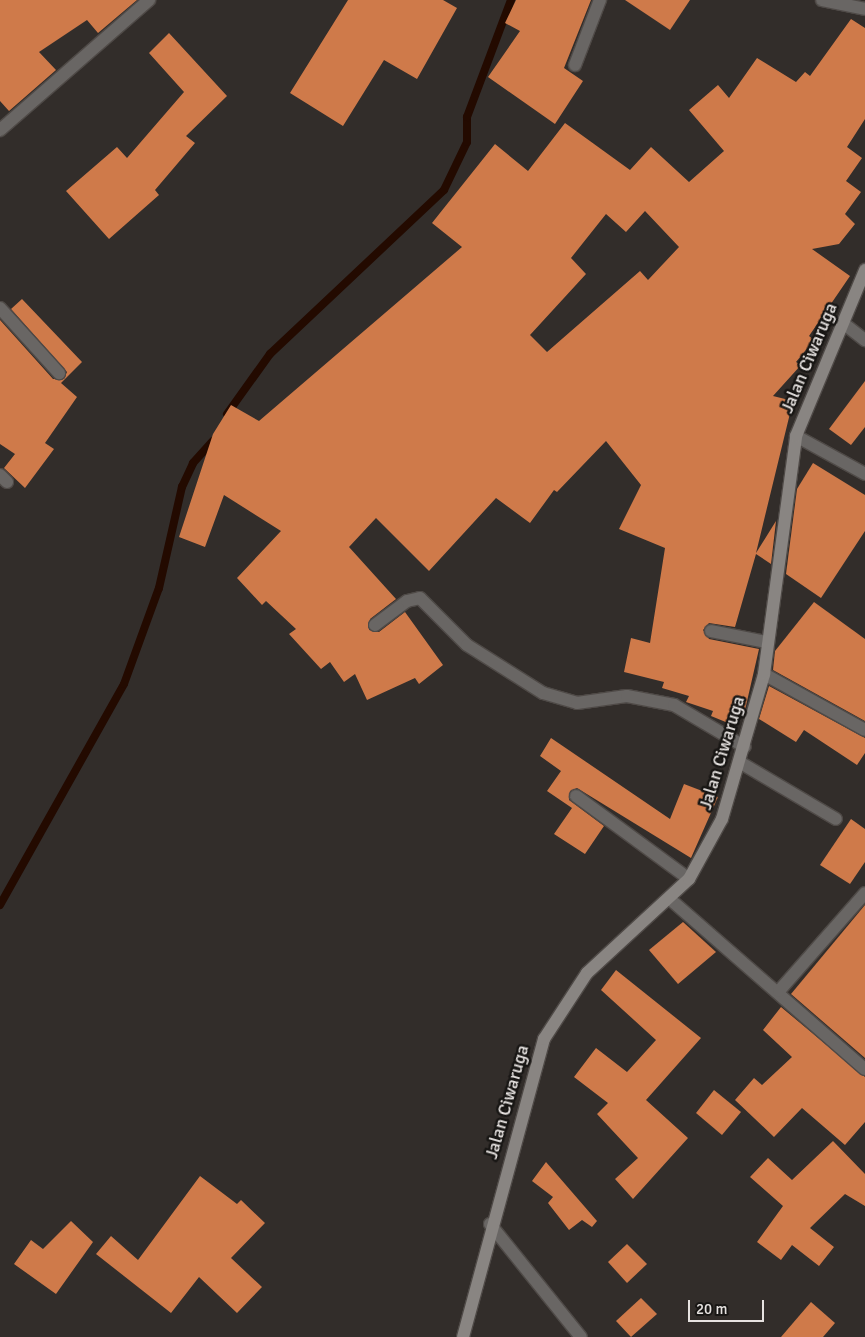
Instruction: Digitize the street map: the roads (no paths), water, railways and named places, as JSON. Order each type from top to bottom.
[{"type":"street","points":[[0,130],[149,0]]},
{"type":"street","points":[[575,65],[600,0]]},
{"type":"street","points":[[822,0],[865,9]]},
{"type":"street","name":"Jalan Ciwaruga","points":[[463,1337],[490,1224],[544,1039],[587,973],[671,900],[689,879],[722,818],[741,763],[764,674],[766,642],[796,436],[865,270]]},
{"type":"street","points":[[0,308],[59,373]]},
{"type":"street","points":[[843,323],[865,340]]},
{"type":"street","points":[[796,436],[865,474]]},
{"type":"street","points":[[375,625],[407,601],[420,598],[467,645],[543,694],[577,703],[627,696],[659,701],[693,714],[745,748]]},
{"type":"street","points":[[711,631],[766,642]]},
{"type":"street","points":[[764,674],[865,730]]},
{"type":"street","points":[[741,763],[836,819]]},
{"type":"street","points":[[576,796],[689,879]]},
{"type":"street","points":[[779,991],[865,893]]},
{"type":"street","points":[[671,900],[779,991],[865,1069]]},
{"type":"street","points":[[490,1224],[581,1337]]},
{"type":"waterway","points":[[227,414],[270,354],[444,190],[467,142],[467,117],[511,0]]},
{"type":"waterway","points":[[0,905],[124,684],[159,588],[182,487],[193,463],[213,441]]}]
